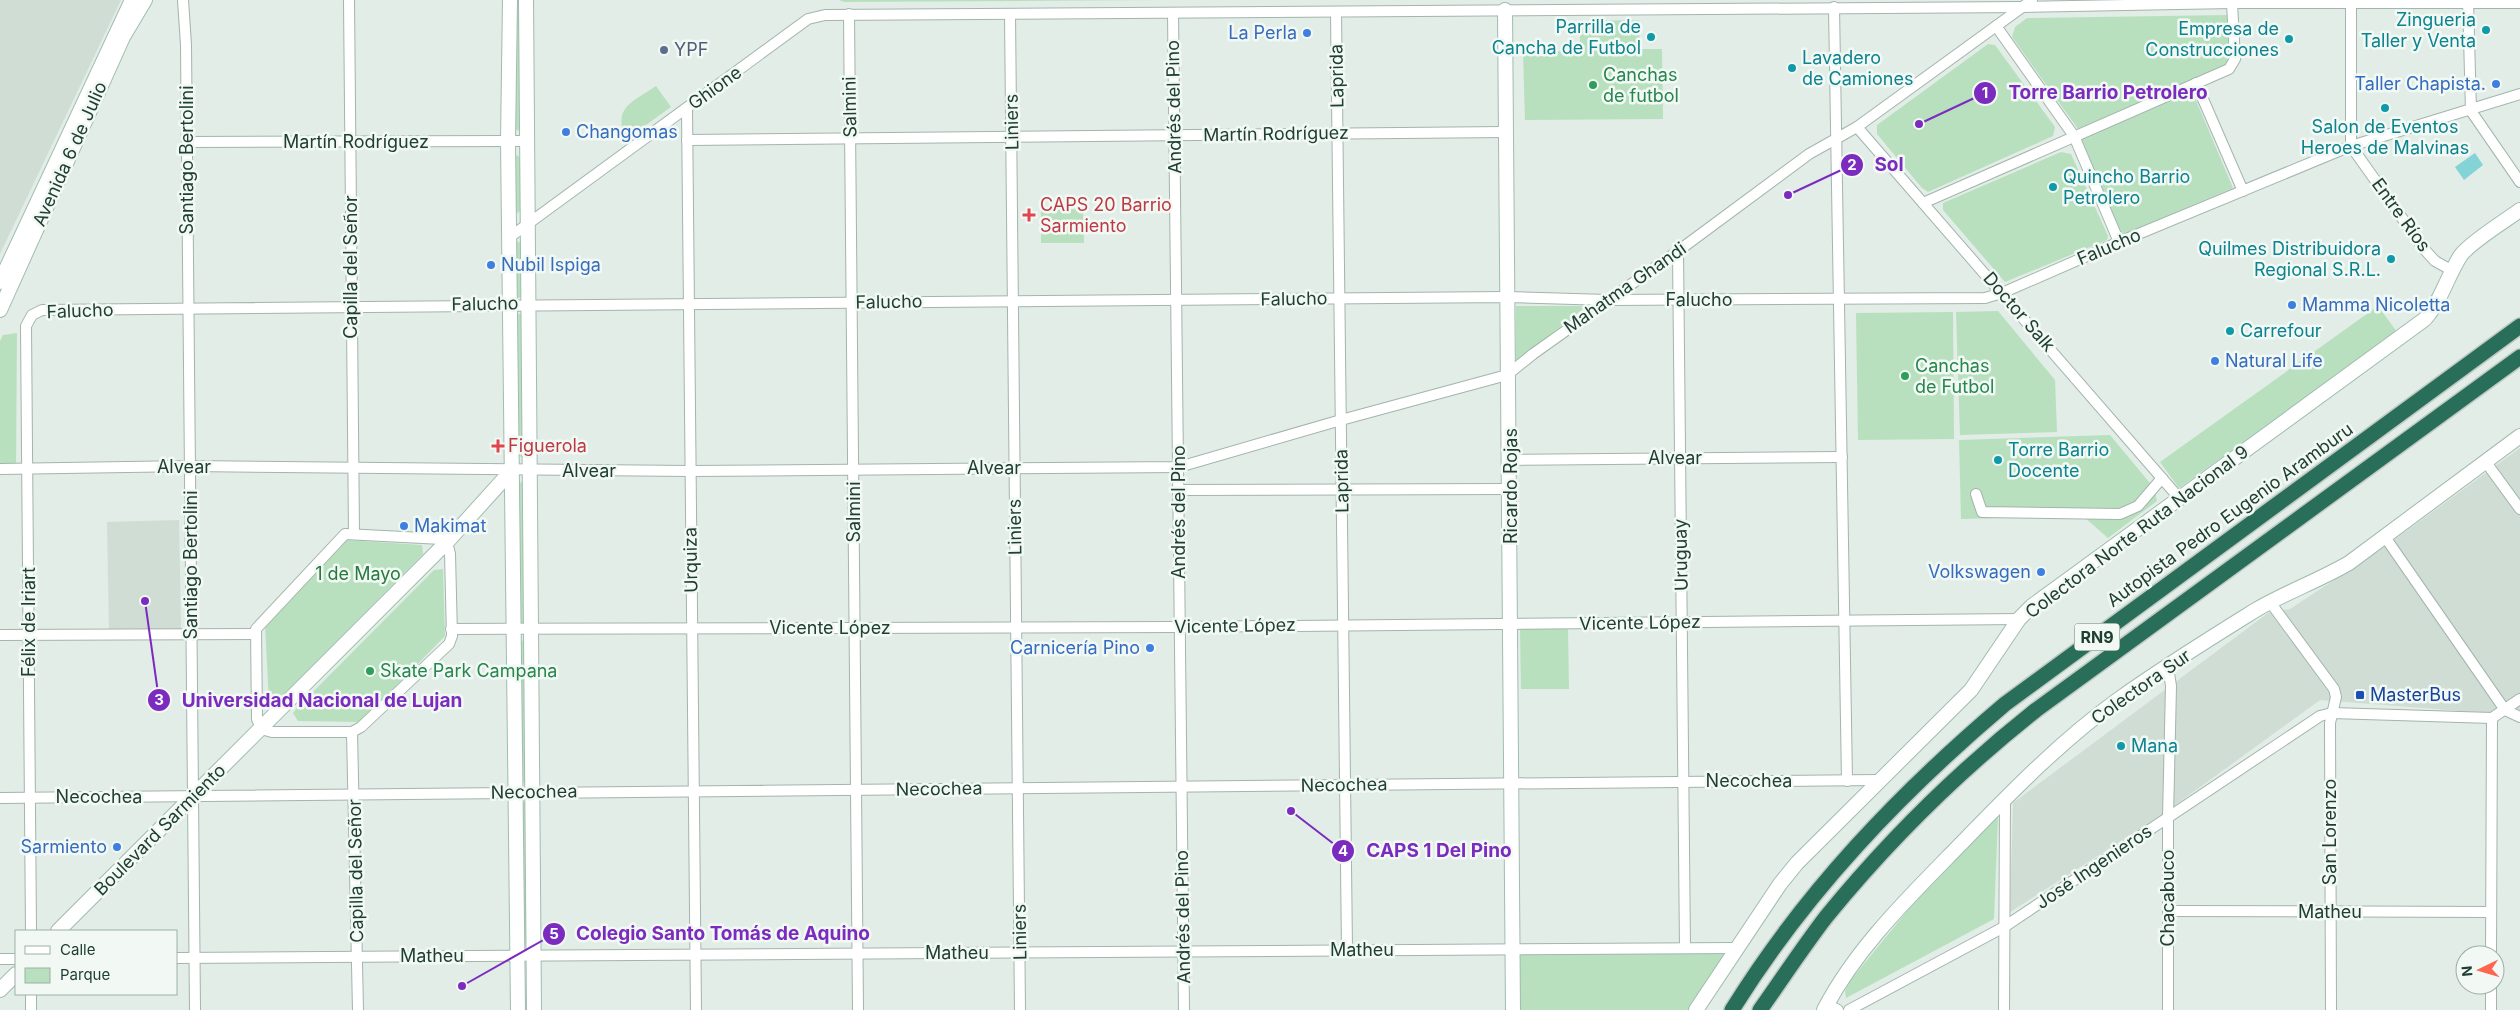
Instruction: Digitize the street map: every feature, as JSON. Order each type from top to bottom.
[{"type":"highway","name":"Autopista Pedro Eugenio Aramburu","points":[[1732,1010],[1781,938],[1858,842],[1947,754],[2005,704],[2520,326]]},
{"type":"highway","name":"RN9","points":[[1760,1010],[1826,918],[1860,878],[1959,775],[1995,743],[2036,710],[2520,357]]},
{"type":"street","name":"Avenida 6 de Julio","points":[[0,282],[132,0]]},
{"type":"street","name":"Avenida 6 de Julio","points":[[0,310],[123,37],[145,0]]},
{"type":"street","name":"Santiago Bertolini","points":[[183,0],[186,46],[191,466],[195,1010]]},
{"type":"street","name":"Capilla del Señor","points":[[349,0],[354,534]]},
{"type":"street","points":[[510,0],[508,142],[518,1010]]},
{"type":"street","points":[[526,0],[528,470],[534,1010]]},
{"type":"street","name":"Mahatma Ghandi","points":[[1179,467],[1509,374],[1607,300],[1678,251],[1809,154],[1836,141],[1857,127],[2032,0]]},
{"type":"street","points":[[2468,2],[2471,111],[2520,182]]},
{"type":"street","name":"Ghione","points":[[510,237],[808,19],[825,15],[2022,7],[2232,3],[2468,2],[2520,4]]},
{"type":"street","points":[[1923,203],[2229,69],[2233,65],[2232,3]]},
{"type":"street","points":[[2350,4],[2351,146]]},
{"type":"street","points":[[1834,8],[1847,781]]},
{"type":"street","name":"Ricardo Rojas","points":[[1506,10],[1513,1010]]},
{"type":"street","name":"Ricardo Rojas","points":[[1506,10],[1508,297]]},
{"type":"street","name":"Laprida","points":[[1336,12],[1347,950]]},
{"type":"street","name":"Andrés del Pino","points":[[1172,13],[1179,467],[1184,1010]]},
{"type":"street","name":"Salmini","points":[[849,14],[858,1010]]},
{"type":"street","name":"Liniers","points":[[1010,14],[1020,1010]]},
{"type":"street","points":[[1996,26],[2074,136],[2119,242]]},
{"type":"street","points":[[2196,83],[2243,191]]},
{"type":"street","name":"Falucho","points":[[32,315],[42,310],[510,304],[1508,297],[1607,300],[1986,298],[2002,293],[2119,242],[2351,146],[2471,111],[2520,94]]},
{"type":"street","name":"Urquiza","points":[[687,109],[696,1010]]},
{"type":"street","name":"Doctor Salk","points":[[1857,127],[2180,499]]},
{"type":"street","name":"Martín Rodríguez","points":[[687,140],[1506,132]]},
{"type":"street","name":"Martín Rodríguez","points":[[187,142],[526,141]]},
{"type":"street","name":"Entre Ríos","points":[[2351,146],[2424,249],[2435,261],[2451,270]]},
{"type":"street","name":"Colectora Norte Ruta Nacional 9","points":[[1696,1010],[1780,884],[1797,863],[1878,780],[1971,690],[2019,619],[2050,592],[2425,319],[2441,298],[2451,270],[2463,252],[2520,210]]},
{"type":"street","name":"Uruguay","points":[[1678,251],[1685,948]]},
{"type":"street","name":"Félix de Iriart","points":[[31,930],[26,326],[32,315]]},
{"type":"street","name":"Colectora Sur","points":[[1830,1008],[1842,978],[1898,910],[2005,799],[2086,725],[2118,700],[2270,602],[2322,578],[2385,537],[2520,436]]},
{"type":"street","name":"Alvear","points":[[1510,460],[1842,457]]},
{"type":"street","name":"Ricardo Rojas","points":[[1510,460],[1508,489],[1511,624]]},
{"type":"street","points":[[2485,461],[2520,509]]},
{"type":"street","name":"Alvear","points":[[0,469],[28,467],[191,466],[690,471],[1179,467]]},
{"type":"street","name":"Boulevard Sarmiento","points":[[59,930],[447,542],[512,470]]},
{"type":"street","points":[[1976,494],[1982,512],[2120,514],[2138,506],[2162,478]]},
{"type":"street","points":[[1179,490],[1508,489]]},
{"type":"street","points":[[354,534],[442,539],[447,542],[450,554],[451,629],[449,644],[361,727],[352,732],[272,732],[262,729],[257,719],[256,629],[340,536],[354,534]]},
{"type":"street","points":[[2385,537],[2505,710],[2520,717]]},
{"type":"street","points":[[2270,602],[2334,689],[2336,697],[2332,713],[2492,718],[2520,699]]},
{"type":"street","name":"Vicente López","points":[[451,629],[1180,627],[2019,619]]},
{"type":"street","points":[[0,635],[256,634]]},
{"type":"street","name":"Chacabuco","points":[[2168,667],[2171,686],[2168,818],[2168,1010]]},
{"type":"street","name":"José Ingenieros","points":[[1849,1010],[2004,927],[2312,720],[2332,713]]},
{"type":"street","name":"San Lorenzo","points":[[2331,1010],[2332,713]]},
{"type":"street","points":[[2491,945],[2492,718]]},
{"type":"street","name":"Capilla del Señor","points":[[352,732],[358,1010]]},
{"type":"street","name":"Necochea","points":[[0,798],[1878,780]]},
{"type":"street","points":[[2004,1010],[2005,799]]},
{"type":"street","name":"Matheu","points":[[2168,911],[2491,912]]},
{"type":"street","name":"Matheu","points":[[178,958],[1347,950],[1513,954],[1738,948]]},
{"type":"street","points":[[0,959],[15,959]]},
{"type":"street","points":[[0,990],[15,975]]},
{"type":"street","points":[[31,995],[31,1010]]},
{"type":"street","points":[[2491,995],[2491,1010]]},
{"type":"shaded area","points":[[0,0],[121,0],[0,254]]},
{"type":"shaded area","points":[[2520,448],[2520,712],[2488,713],[2320,700],[2163,814],[2010,912],[2013,803],[2268,613],[2290,609],[2383,548]]},
{"type":"shaded area","points":[[179,520],[181,629],[109,630],[107,522]]},
{"type":"green space","points":[[515,0],[521,0],[520,128],[518,131],[515,128]]},
{"type":"green space","points":[[839,0],[1157,0],[844,2]]},
{"type":"green space","points":[[2229,15],[2230,64],[2078,129],[2012,37],[2015,27],[2027,18]]},
{"type":"green space","points":[[1639,20],[1640,49],[1662,49],[1663,119],[1525,120],[1523,52],[1580,51],[1580,21]]},
{"type":"green space","points":[[1988,44],[1995,45],[2055,127],[2053,136],[1928,192],[1922,188],[1877,134],[1877,125]]},
{"type":"green space","points":[[656,86],[671,107],[632,135],[624,133],[622,116],[624,110],[634,100]]},
{"type":"green space","points":[[2192,91],[2233,188],[2121,235],[2080,138]]},
{"type":"green space","points":[[2061,152],[2071,154],[2108,236],[2107,240],[2005,282],[1943,210],[1943,203]]},
{"type":"green space","points":[[517,155],[520,158],[521,210],[518,213],[515,210],[515,158]]},
{"type":"green space","points":[[1083,209],[1084,243],[1041,243],[1041,210]]},
{"type":"green space","points":[[518,241],[521,244],[522,296],[519,298],[516,296],[516,244]]},
{"type":"green space","points":[[1516,306],[1587,306],[1516,361]]},
{"type":"green space","points":[[2378,306],[2397,332],[2179,488],[2160,462]]},
{"type":"green space","points":[[1998,311],[2055,380],[2057,432],[1960,435],[1956,312]]},
{"type":"green space","points":[[1953,312],[1954,439],[1858,440],[1856,313]]},
{"type":"green space","points":[[520,313],[522,316],[523,456],[521,457],[518,455],[517,316]]},
{"type":"green space","points":[[17,333],[16,467],[0,468],[0,341],[3,335]]},
{"type":"green space","points":[[2110,435],[2154,488],[2157,501],[2108,538],[2083,516],[1961,519],[1959,440]]},
{"type":"green space","points":[[521,482],[523,483],[525,624],[520,624],[519,485]]},
{"type":"green space","name":"1 de Mayo","points":[[346,540],[422,545],[423,554],[279,699],[269,703],[265,624]]},
{"type":"green space","name":"1 de Mayo","points":[[443,569],[445,636],[361,722],[298,721],[293,713],[296,709],[434,570]]},
{"type":"green space","points":[[1520,629],[1568,629],[1569,689],[1521,689]]},
{"type":"green space","points":[[524,639],[526,640],[527,783],[522,781],[521,642]]},
{"type":"green space","points":[[527,802],[528,945],[526,946],[524,943],[522,804]]},
{"type":"green space","points":[[1998,817],[1994,919],[1846,998],[1845,991],[1850,981],[1921,894]]},
{"type":"green space","points":[[1738,948],[1696,1010],[1517,1010],[1516,950]]},
{"type":"water","points":[[2475,153],[2483,165],[2464,180],[2455,167]]},
{"type":"place","name":"Zingueria Taller y Venta","points":[[2486,30]]},
{"type":"place","name":"La Perla","points":[[1307,33]]},
{"type":"place","name":"Parrilla de Cancha de Futbol","points":[[1651,37]]},
{"type":"place","name":"Empresa de Construcciones","points":[[2289,39]]},
{"type":"place","name":"YPF","points":[[664,50]]},
{"type":"place","name":"Lavadero de Camiones","points":[[1792,68]]},
{"type":"place","name":"Taller Chapista.","points":[[2496,84]]},
{"type":"place","name":"Canchas de futbol","points":[[1593,85]]},
{"type":"place","name":"Salon de Eventos Heroes de Malvinas","points":[[2385,108]]},
{"type":"place","name":"Torre Barrio Petrolero","points":[[1919,124]]},
{"type":"place","name":"Changomas","points":[[566,132]]},
{"type":"place","name":"Quincho Barrio Petrolero","points":[[2053,187]]},
{"type":"place","name":"Sol","points":[[1788,195]]},
{"type":"place","name":"CAPS 20 Barrio Sarmiento","points":[[1029,215]]},
{"type":"place","name":"Quilmes Distribuidora Regional S.R.L.","points":[[2391,259]]},
{"type":"place","name":"Nubil Ispiga","points":[[491,265]]},
{"type":"place","name":"Mamma Nicoletta","points":[[2292,305]]},
{"type":"place","name":"Carrefour","points":[[2230,331]]},
{"type":"place","name":"Natural Life","points":[[2215,361]]},
{"type":"place","name":"Canchas de Futbol","points":[[1905,376]]},
{"type":"place","name":"Figuerola","points":[[498,446]]},
{"type":"place","name":"Torre Barrio Docente","points":[[1998,460]]},
{"type":"place","name":"Makimat","points":[[404,526]]},
{"type":"place","name":"Volkswagen","points":[[2041,572]]},
{"type":"place","name":"Universidad Nacional de Lujan","points":[[145,601]]},
{"type":"place","name":"Carnicería Pino","points":[[1150,648]]},
{"type":"place","name":"Skate Park Campana","points":[[370,671]]},
{"type":"place","name":"MasterBus","points":[[2360,695]]},
{"type":"place","name":"Mana","points":[[2121,746]]},
{"type":"place","name":"CAPS 1 Del Pino","points":[[1291,811]]},
{"type":"place","name":"Sarmiento","points":[[117,847]]},
{"type":"place","name":"Colegio Santo Tomás de Aquino","points":[[462,986]]}]
